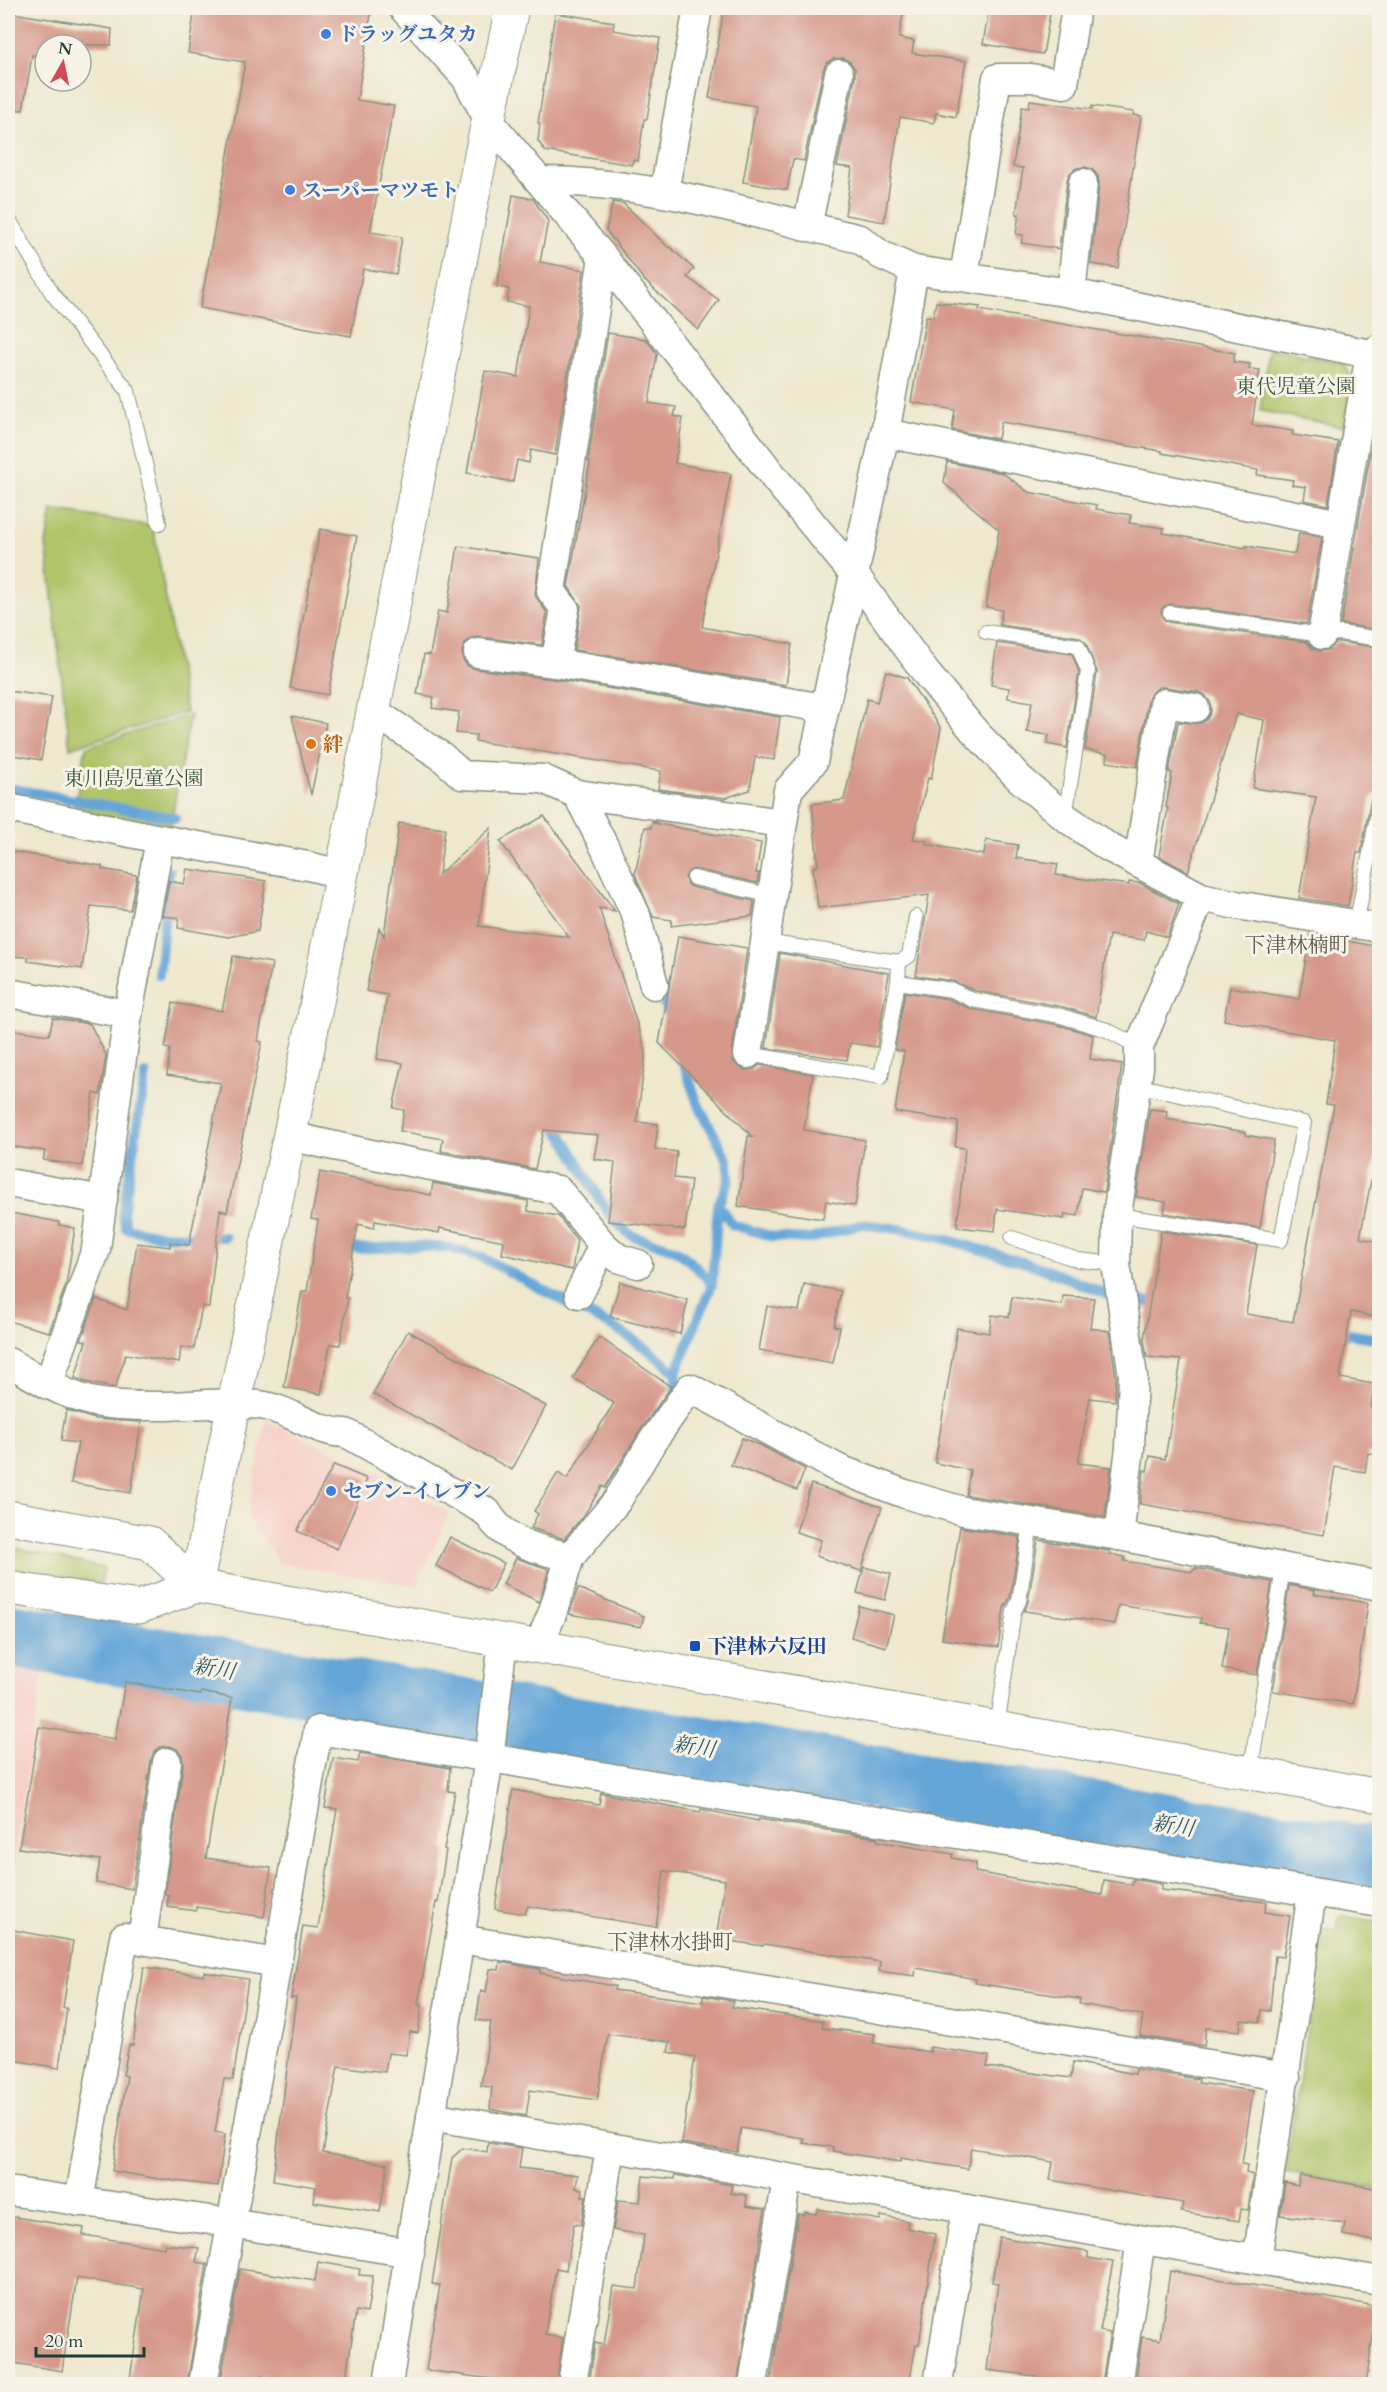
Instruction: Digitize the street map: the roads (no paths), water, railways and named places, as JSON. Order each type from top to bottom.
[{"type":"street","points":[[403,8],[466,78],[489,121],[603,257],[769,471],[854,574],[926,673],[975,732],[1020,779],[1065,817],[1108,847],[1201,897],[1368,927]]},
{"type":"street","points":[[196,1586],[342,874],[476,179],[512,8]]},
{"type":"street","points":[[664,192],[698,8]]},
{"type":"street","points":[[964,276],[997,78],[1030,78],[1064,84],[1076,8]]},
{"type":"street","points":[[807,227],[839,74]]},
{"type":"street","points":[[540,181],[574,181],[664,192],[860,239],[881,255],[914,270],[1071,293],[1375,351],[1340,524],[1322,635]]},
{"type":"street","points":[[1071,293],[1083,183]]},
{"type":"street","points":[[555,663],[565,609],[551,591],[603,257]]},
{"type":"street","points":[[748,1054],[788,790],[813,762],[885,433],[914,270]]},
{"type":"street","points":[[885,433],[1340,524]]},
{"type":"street","points":[[478,653],[555,663],[824,708]]},
{"type":"street","points":[[1138,863],[1164,703],[1195,708]]},
{"type":"street","points":[[373,711],[441,756],[462,775],[543,779],[577,794],[782,823]]},
{"type":"street","points":[[577,794],[636,915],[654,986]]},
{"type":"street","points":[[8,808],[342,874]]},
{"type":"street","points":[[48,1385],[96,1249],[128,1014],[160,839]]},
{"type":"street","points":[[1119,1536],[1130,1448],[1133,1376],[1116,1264],[1117,1215],[1139,1068],[1139,1047],[1201,897]]},
{"type":"street","points":[[8,993],[128,1014]]},
{"type":"street","points":[[289,1136],[389,1158],[558,1190],[586,1221],[603,1245],[618,1258],[638,1264]]},
{"type":"street","points":[[8,1183],[103,1200]]},
{"type":"street","points":[[579,1294],[603,1245]]},
{"type":"street","points":[[8,1362],[48,1385],[91,1401],[154,1406],[234,1402],[263,1405],[282,1410],[332,1433],[346,1433],[487,1512],[495,1526],[532,1548],[570,1557]]},
{"type":"street","points":[[538,1647],[552,1614],[570,1557],[617,1502],[652,1442],[690,1388],[839,1469],[905,1494],[963,1511],[1119,1536],[1380,1586]]},
{"type":"street","points":[[8,1517],[150,1543],[196,1586]]},
{"type":"street","points":[[8,1588],[139,1607],[196,1586],[1380,1796]]},
{"type":"street","points":[[388,2385],[490,1748],[503,1640]]},
{"type":"street","points":[[203,2385],[318,1730],[490,1748],[1312,1893],[1380,1903]]},
{"type":"street","points":[[142,1940],[167,1762]]},
{"type":"street","points":[[1257,2260],[1312,1893]]},
{"type":"street","points":[[79,2202],[124,1937],[277,1963]]},
{"type":"street","points":[[460,1939],[1286,2077]]},
{"type":"street","points":[[431,2116],[1380,2281]]},
{"type":"street","points":[[572,2385],[610,2148]]},
{"type":"street","points":[[753,2385],[787,2179]]},
{"type":"street","points":[[8,2191],[231,2223],[410,2253]]},
{"type":"street","points":[[938,2385],[966,2209]]},
{"type":"street","points":[[1118,2385],[1141,2241]]},
{"type":"lane","points":[[8,218],[52,293],[128,391],[159,523]]},
{"type":"lane","points":[[1170,613],[1322,635],[1340,633],[1380,639]]},
{"type":"lane","points":[[986,632],[1078,646],[1088,671],[1065,817]]},
{"type":"lane","points":[[1368,927],[1380,801]]},
{"type":"lane","points":[[694,878],[772,896]]},
{"type":"lane","points":[[765,942],[899,962],[909,956],[916,917]]},
{"type":"lane","points":[[748,1054],[881,1077],[898,982],[899,962]]},
{"type":"lane","points":[[898,982],[952,990],[973,1000],[1061,1016],[1107,1029],[1139,1047]]},
{"type":"lane","points":[[1117,1215],[1281,1240],[1304,1123],[1136,1085]]},
{"type":"lane","points":[[1012,1238],[1078,1260],[1116,1264]]},
{"type":"lane","points":[[997,1728],[1014,1611],[1019,1601],[1031,1523]]},
{"type":"lane","points":[[1250,1773],[1284,1569]]},
{"type":"waterway","points":[[8,788],[175,818]]},
{"type":"waterway","points":[[159,975],[169,871]]},
{"type":"waterway","points":[[663,1001],[671,1021]]},
{"type":"waterway","points":[[682,1058],[697,1102],[728,1161],[729,1180],[718,1205],[712,1284]]},
{"type":"waterway","points":[[146,1074],[123,1213],[126,1228],[158,1235],[225,1237]]},
{"type":"waterway","points":[[552,1122],[601,1202],[620,1226],[632,1235],[680,1253],[712,1284],[676,1373]]},
{"type":"waterway","points":[[718,1205],[733,1225],[773,1237],[810,1239],[862,1224],[906,1230],[1039,1267],[1111,1296],[1163,1305]]},
{"type":"waterway","points":[[342,1246],[361,1249],[420,1246],[450,1248],[481,1257],[615,1328],[650,1351],[676,1373],[677,1392]]},
{"type":"waterway","points":[[1335,1332],[1380,1339]]},
{"type":"waterway","name":"新川","points":[[8,1635],[1380,1860]]},
{"type":"place","name":"ドラッグユタカ","points":[[326,34]]},
{"type":"place","name":"スーパーマツモト","points":[[290,190]]},
{"type":"place","name":"絆","points":[[311,744]]},
{"type":"place","name":"セブン-イレブン","points":[[331,1491]]},
{"type":"place","name":"下津林六反田","points":[[695,1646]]},
{"type":"district","name":"下津林楠町","points":[[1297,945]]},
{"type":"district","name":"下津林水掛町","points":[[670,1942]]},
{"type":"park label","name":"東代児童公園","points":[[1296,386]]},
{"type":"park label","name":"東川島児童公園","points":[[134,778]]}]
